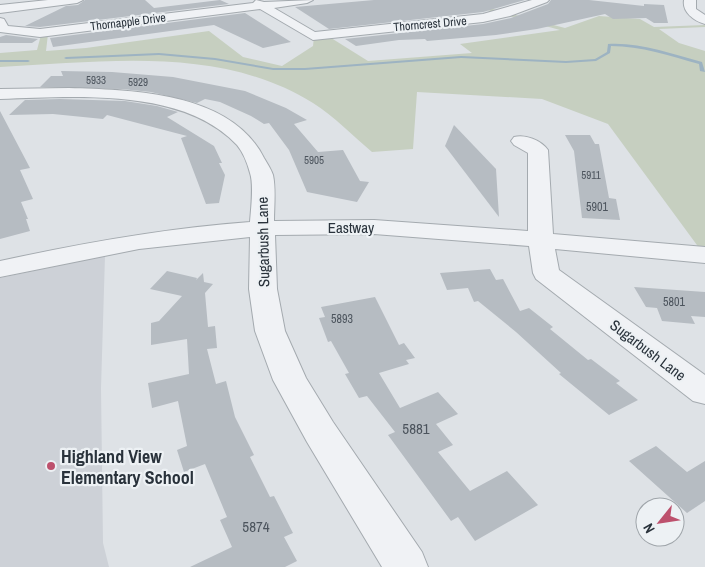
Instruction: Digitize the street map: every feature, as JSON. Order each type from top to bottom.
[{"type":"street","points":[[0,9],[77,0]]},
{"type":"street","points":[[257,3],[307,0]]},
{"type":"street","name":"Thorncrest Drive","points":[[257,3],[313,36],[483,18],[506,13],[543,0]]},
{"type":"street","points":[[690,0],[688,6],[690,10],[705,20]]},
{"type":"street","name":"Thornapple Drive","points":[[0,22],[3,29],[21,33],[40,33],[257,3]]},
{"type":"street","name":"Sugarbush Lane","points":[[0,94],[76,93],[129,96],[176,104],[213,117],[234,129],[249,144],[258,159],[262,175],[263,289],[270,331],[290,380],[320,432],[406,567]]},
{"type":"street","name":"Sugarbush Lane","points":[[521,141],[538,150],[541,241],[546,273],[705,392]]},
{"type":"street","name":"Eastway","points":[[0,269],[102,248],[190,235],[262,229],[373,227],[462,232],[541,241],[705,255]]},
{"type":"shaded area","name":"Highland View Elementary School","points":[[105,256],[101,388],[103,543],[109,567],[0,567],[0,278]]},
{"type":"green space","points":[[451,0],[458,0],[565,28],[599,16],[640,19],[654,27],[705,25],[705,27],[659,29],[679,43],[705,51],[705,256],[608,124],[542,99],[417,92],[413,149],[372,152],[336,120],[313,103],[277,85],[239,72],[201,65],[161,61],[80,62],[0,67],[0,53],[37,50],[41,35],[48,34],[46,51],[86,48],[209,31],[243,57],[282,66],[313,46],[314,37],[328,36],[368,61],[472,53],[460,44],[560,30]]},
{"type":"building","points":[[85,0],[145,0],[154,8],[220,0],[229,4],[40,27],[25,26],[66,6],[78,5]]},
{"type":"building","points":[[374,0],[525,0],[483,12],[329,29],[295,7]]},
{"type":"building","points":[[551,0],[589,0],[644,6],[644,4],[664,5],[668,23],[654,23],[646,18],[613,19],[605,14],[537,29],[496,35],[427,41],[425,39],[399,40],[356,46],[345,39],[483,24],[511,18],[548,4]]},
{"type":"building","points":[[245,13],[291,42],[263,48],[214,25],[53,47],[50,38]]},
{"type":"building","points":[[6,35],[38,39],[32,43],[0,43],[0,37]]},
{"type":"building","points":[[61,71],[112,72],[173,77],[245,91],[286,108],[307,120],[294,124],[318,152],[343,150],[360,181],[369,182],[357,202],[307,192],[289,150],[269,123],[264,124],[220,102],[205,99],[197,103],[151,92],[122,89],[40,87],[51,76],[63,76]]},
{"type":"building","points":[[25,100],[125,101],[157,106],[178,112],[167,117],[214,146],[222,163],[219,163],[225,175],[219,203],[206,204],[181,138],[187,136],[107,115],[103,119],[53,114],[9,115]]},
{"type":"building","points":[[0,111],[30,168],[20,170],[33,199],[21,202],[28,219],[26,219],[30,231],[0,239]]},
{"type":"building","points":[[454,125],[496,169],[499,217],[445,146]]},
{"type":"building","points":[[565,135],[590,135],[595,144],[599,144],[609,198],[616,199],[620,220],[582,218],[574,151]]},
{"type":"building","points":[[490,269],[496,280],[503,279],[520,311],[529,308],[553,327],[550,329],[588,360],[591,359],[620,381],[616,383],[638,400],[609,415],[559,374],[561,373],[516,332],[478,301],[474,302],[468,288],[447,290],[440,273]]},
{"type":"building","points":[[167,271],[197,278],[196,280],[203,273],[204,282],[213,284],[205,293],[208,327],[215,326],[217,348],[207,349],[216,384],[226,381],[235,417],[254,455],[250,457],[270,497],[274,496],[293,533],[284,537],[297,561],[285,567],[190,567],[232,547],[220,520],[227,517],[205,464],[184,472],[177,450],[187,446],[178,401],[152,408],[148,383],[189,374],[187,339],[151,345],[151,323],[159,321],[182,296],[150,289]]},
{"type":"building","points":[[634,287],[705,292],[705,317],[691,316],[695,324],[662,321],[657,308],[646,307]]},
{"type":"building","points":[[375,297],[399,345],[404,343],[415,358],[406,360],[409,364],[379,373],[400,408],[438,392],[458,414],[436,424],[453,445],[438,452],[470,491],[507,471],[538,505],[475,541],[458,517],[451,521],[388,435],[395,432],[367,396],[359,398],[345,374],[349,373],[331,341],[328,342],[319,318],[325,317],[321,307]]},
{"type":"building","points":[[656,446],[687,472],[705,461],[705,501],[687,513],[685,511],[685,497],[669,497],[629,461]]},
{"type":"waterway","points":[[66,58],[159,54],[215,59],[273,69],[305,69],[461,57],[566,62],[596,60],[609,52],[609,45],[624,45],[701,63],[702,71],[705,71]]},
{"type":"waterway","points":[[0,61],[28,61]]},
{"type":"place","name":"Highland View Elementary School","points":[[51,466]]}]
